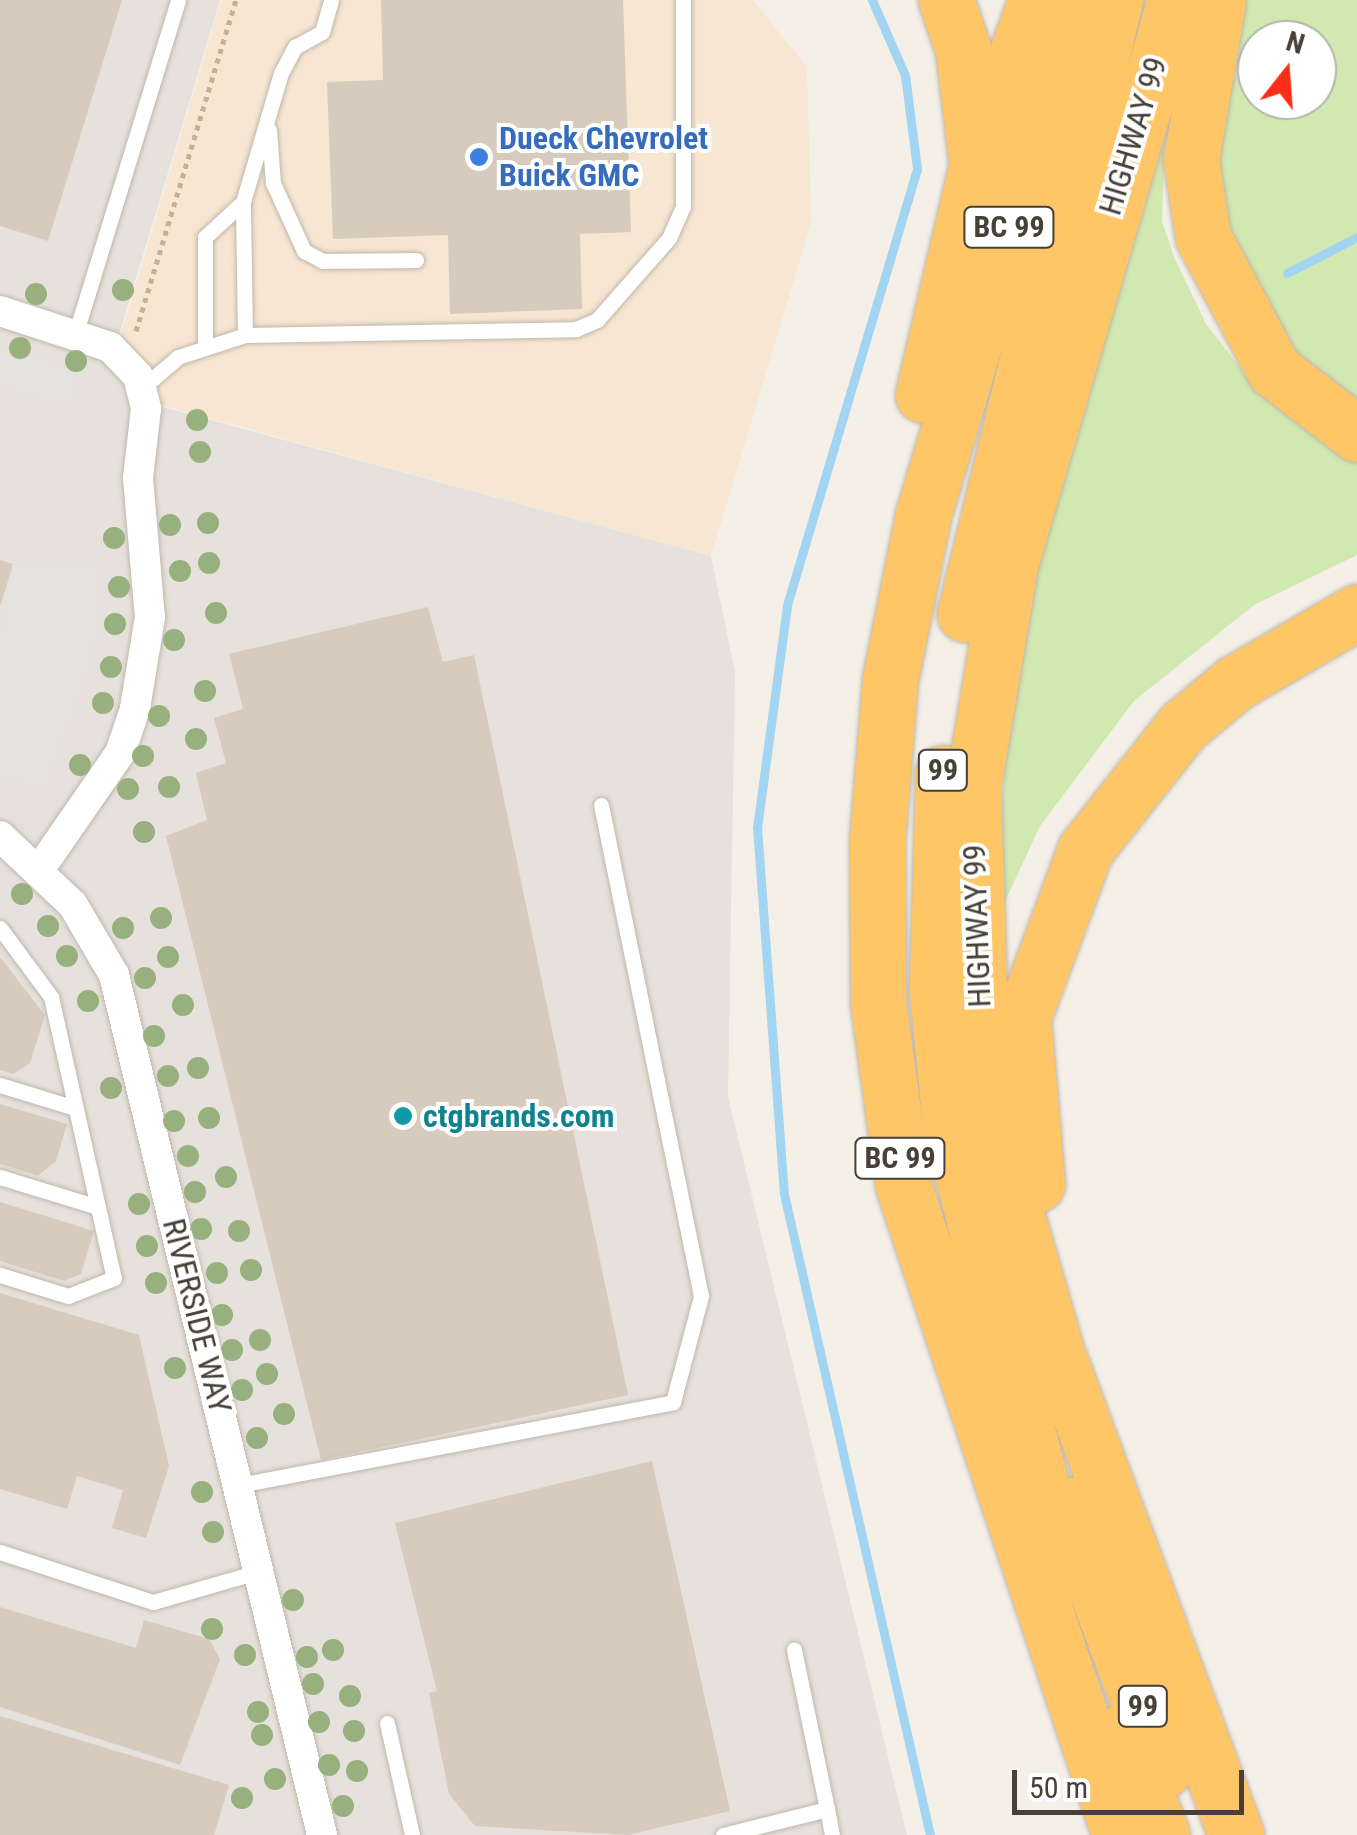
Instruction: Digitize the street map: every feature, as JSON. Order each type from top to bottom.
[{"type":"highway","points":[[946,0],[963,49],[977,164]]},
{"type":"highway","points":[[942,453],[920,405],[977,164],[1036,0]]},
{"type":"highway","name":"BC 99","points":[[1076,0],[942,453],[890,680],[877,840],[878,1002],[908,1203],[1120,1835]]},
{"type":"highway","name":"99","points":[[1115,0],[978,536],[935,871],[950,1125],[1004,1364],[1078,1625],[1162,1835]]},
{"type":"highway","name":"99","points":[[1069,183],[1133,0]]},
{"type":"highway","name":"HIGHWAY 99","points":[[1175,0],[1010,565],[973,786],[982,1096],[1055,1348],[1236,1835]]},
{"type":"highway","points":[[1218,0],[1191,160],[1202,237],[1274,370],[1357,434]]},
{"type":"highway","points":[[1055,1348],[1064,1297],[1022,1088],[1024,1017],[1062,903],[1085,850],[1183,726],[1278,654],[1357,612]]},
{"type":"highway","name":"99","points":[[1004,1364],[1109,1608],[1190,1835]]},
{"type":"street","points":[[0,311],[76,332],[135,376],[138,478],[151,575],[135,709],[120,753],[40,867]]},
{"type":"street","name":"RIVERSIDE WAY","points":[[0,836],[40,867],[114,975],[322,1835]]},
{"type":"lane","points":[[76,332],[178,0]]},
{"type":"lane","points":[[245,335],[243,202],[268,116],[294,47],[322,32],[331,0]]},
{"type":"lane","points":[[135,376],[245,335],[576,329],[598,320],[669,238],[683,206],[683,0]]},
{"type":"lane","points":[[268,116],[273,183],[304,251],[323,261],[416,260]]},
{"type":"lane","points":[[205,348],[205,236],[243,202]]},
{"type":"lane","points":[[239,1485],[673,1402],[700,1296],[602,804]]},
{"type":"lane","points":[[0,928],[51,998],[114,1278],[68,1296],[0,1275]]},
{"type":"lane","points":[[0,1085],[76,1108]]},
{"type":"lane","points":[[0,1178],[98,1207]]},
{"type":"lane","points":[[0,1552],[152,1602],[261,1572]]},
{"type":"lane","points":[[794,1649],[832,1835]]},
{"type":"lane","points":[[387,1723],[412,1835]]},
{"type":"lane","points":[[722,1835],[827,1809]]},
{"type":"path","points":[[135,376],[236,0]]},
{"type":"shaded area","points":[[0,0],[220,0],[116,345],[152,404],[711,556],[735,672],[728,1097],[907,1835],[0,1835]]},
{"type":"shaded area","points":[[221,0],[753,0],[807,67],[811,223],[711,556],[154,403],[118,345]]},
{"type":"shaded area","points":[[0,353],[75,373],[68,401],[0,383]]},
{"type":"shaded area","points":[[96,567],[89,658],[42,783],[0,771],[0,667],[16,570]]},
{"type":"green space","points":[[1235,0],[1357,0],[1357,414],[1326,394],[1220,248],[1214,62]]},
{"type":"green space","points":[[1167,69],[1162,221],[1174,257],[1206,324],[1252,383],[1357,458],[1357,555],[1254,605],[1134,701],[1040,826],[996,921],[1010,659],[1083,416]]},
{"type":"building","points":[[0,0],[122,0],[48,241],[0,226]]},
{"type":"building","name":"Dueck Chevrolet Buick GMC","points":[[381,0],[623,0],[631,232],[580,234],[582,309],[450,314],[448,235],[333,239],[327,82],[383,80]]},
{"type":"building","points":[[0,560],[13,564],[1,604],[0,604]]},
{"type":"building","name":"ctgbrands.com","points":[[428,607],[443,662],[474,655],[628,1395],[321,1460],[166,836],[207,820],[196,773],[226,763],[214,718],[243,709],[229,654]]},
{"type":"building","points":[[0,957],[45,1015],[30,1063],[13,1074],[0,1070]]},
{"type":"building","points":[[0,1104],[67,1124],[56,1161],[38,1176],[0,1164]]},
{"type":"building","points":[[0,1202],[94,1231],[81,1274],[64,1281],[0,1261]]},
{"type":"building","points":[[0,1293],[139,1335],[169,1466],[146,1538],[112,1528],[123,1490],[77,1476],[67,1509],[0,1489]]},
{"type":"building","points":[[652,1461],[730,1811],[628,1835],[475,1826],[449,1794],[429,1693],[437,1691],[395,1523]]},
{"type":"building","points":[[0,1607],[136,1648],[144,1620],[209,1639],[220,1659],[180,1765],[0,1707]]},
{"type":"building","points":[[0,1716],[229,1785],[214,1835],[0,1835]]},
{"type":"waterway","points":[[872,0],[905,75],[917,169],[787,606],[757,827],[784,1194],[930,1835]]},
{"type":"waterway","points":[[1287,273],[1357,237]]},
{"type":"place","name":"Dueck Chevrolet Buick GMC","points":[[479,157]]},
{"type":"place","name":"ctgbrands.com","points":[[403,1116]]}]
